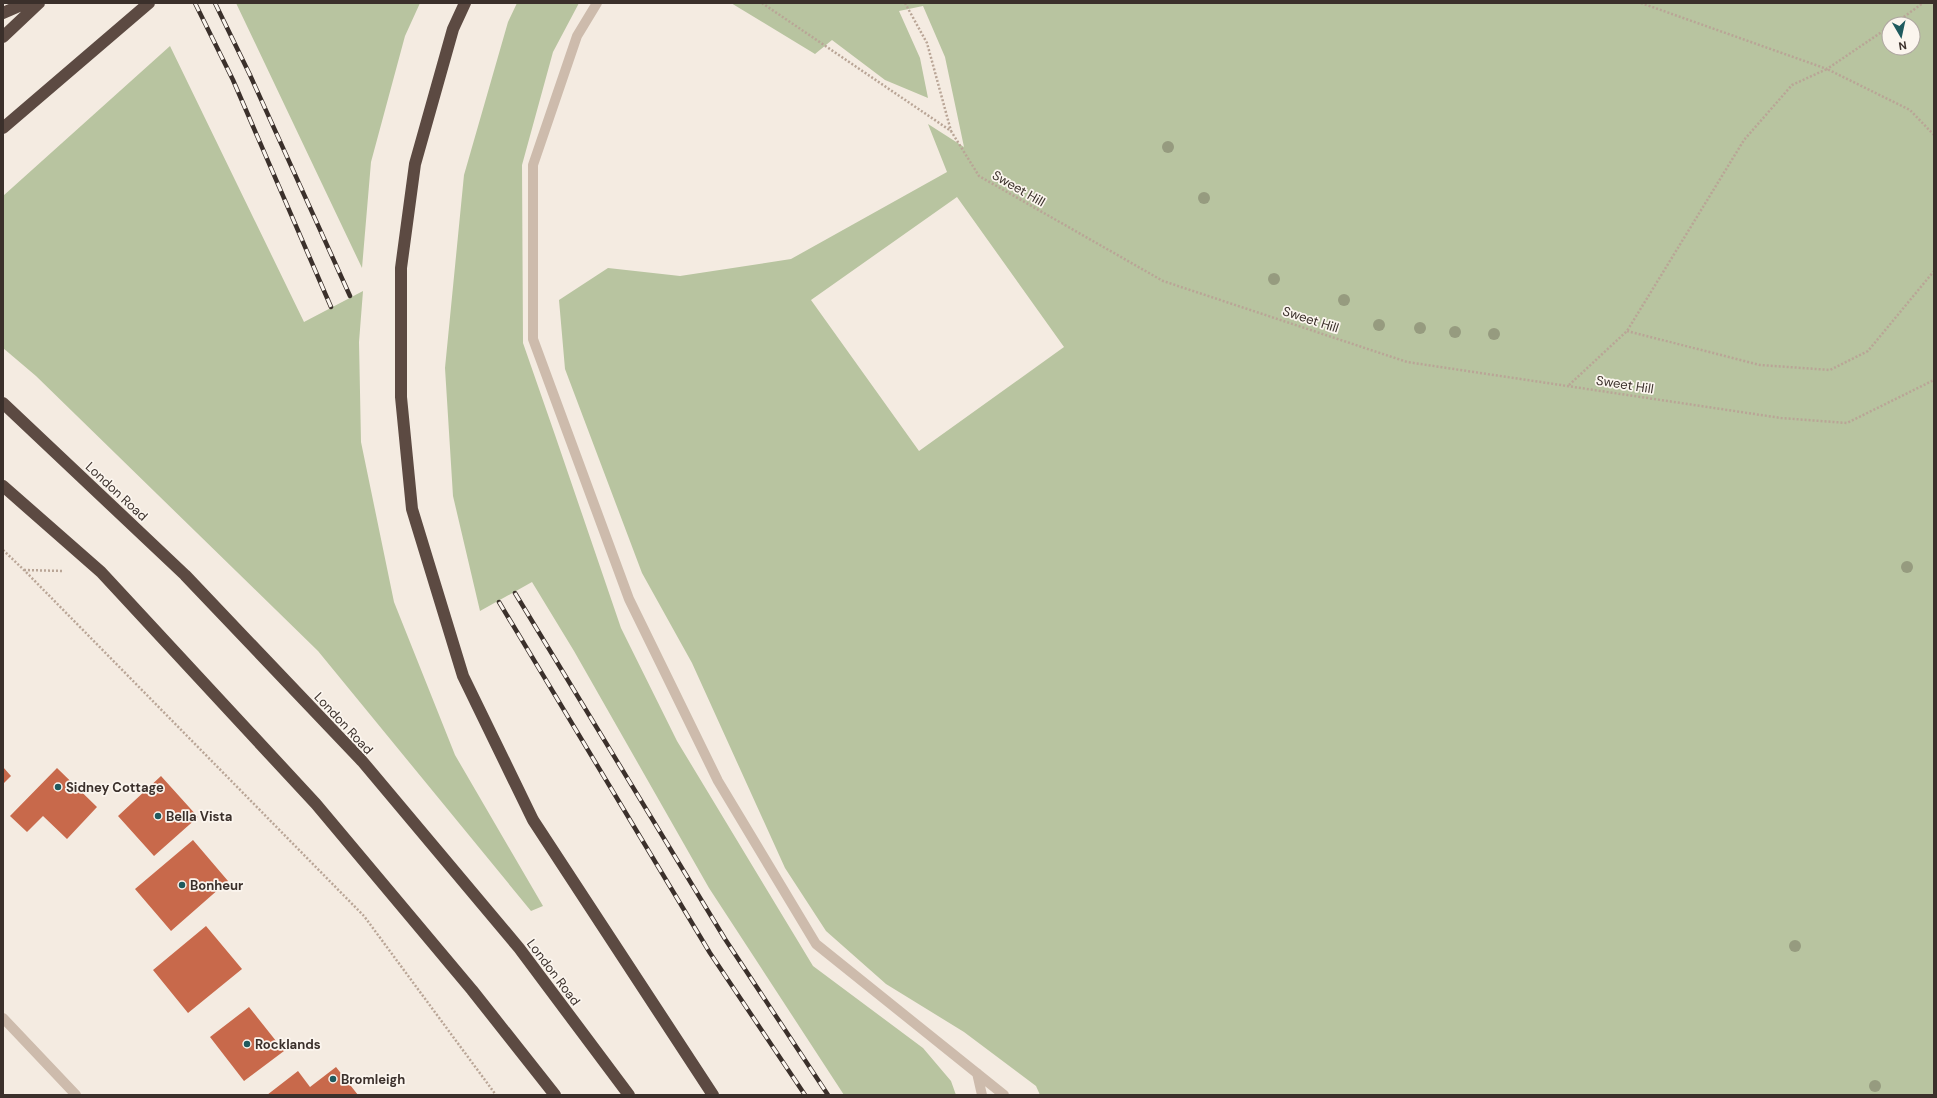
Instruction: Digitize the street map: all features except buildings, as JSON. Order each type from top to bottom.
[{"type":"highway","points":[[3,13],[26,3]]},
{"type":"highway","points":[[3,37],[39,3]]},
{"type":"highway","points":[[3,128],[149,3]]},
{"type":"highway","points":[[465,3],[453,29],[415,164],[401,268],[401,397],[412,509],[464,676],[533,820],[712,1095]]},
{"type":"highway","name":"London Road","points":[[3,403],[186,574],[362,761],[519,948],[629,1095]]},
{"type":"highway","points":[[3,486],[101,572],[316,804],[472,990],[555,1095]]},
{"type":"street","points":[[597,3],[577,36],[533,165],[532,339],[629,599],[718,781],[816,944],[1004,1095]]},
{"type":"street","points":[[3,1018],[76,1095]]},
{"type":"street","points":[[977,1073],[982,1095]]},
{"type":"path","name":"Sweet Hill","points":[[762,3],[951,131],[978,176],[1163,281],[1407,362],[1781,418],[1847,423],[1934,380]]},
{"type":"path","points":[[905,3],[927,43],[951,131]]},
{"type":"path","points":[[1641,3],[1827,69],[1910,110],[1934,135]]},
{"type":"path","points":[[1905,16],[1923,3]]},
{"type":"path","points":[[1568,386],[1627,331],[1744,140],[1792,85],[1827,69],[1881,32]]},
{"type":"path","points":[[1627,331],[1760,365],[1830,370],[1868,351],[1934,270]]},
{"type":"path","points":[[3,550],[364,916],[496,1095]]},
{"type":"green space","points":[[236,3],[420,3],[405,36],[371,162],[362,268]]},
{"type":"green space","points":[[517,3],[579,3],[553,52],[522,165],[523,343],[621,628],[677,741],[813,966],[923,1048],[951,1081],[956,1095],[844,1095],[709,888],[574,651],[532,582],[480,611],[453,496],[445,368],[464,175],[508,22]]},
{"type":"green space","points":[[731,3],[1934,3],[1934,1095],[1040,1095],[1036,1086],[964,1032],[886,984],[826,931],[785,868],[692,663],[642,573],[565,369],[559,300],[608,268],[680,276],[791,259],[947,172],[928,124],[964,147],[945,57],[923,6],[899,11],[920,58],[928,98],[885,80],[832,40],[815,54]],"holes":[[[957,197],[1064,347],[919,451],[811,300]]]},
{"type":"green space","points":[[170,46],[304,322],[363,291],[359,342],[361,442],[394,602],[455,755],[543,906],[531,911],[318,651],[36,376],[3,348],[3,196]]},
{"type":"railway","points":[[195,3],[233,80],[331,307]]},
{"type":"railway","points":[[215,3],[250,75],[350,296]]},
{"type":"railway","points":[[515,593],[725,939],[828,1095]]},
{"type":"railway","points":[[499,602],[710,953],[805,1095]]},
{"type":"place","name":"Sidney Cottage","points":[[58,787]]},
{"type":"place","name":"Bella Vista","points":[[158,816]]},
{"type":"place","name":"Bonheur","points":[[182,885]]},
{"type":"place","name":"Rocklands","points":[[247,1044]]},
{"type":"place","name":"Bromleigh","points":[[333,1079]]}]
